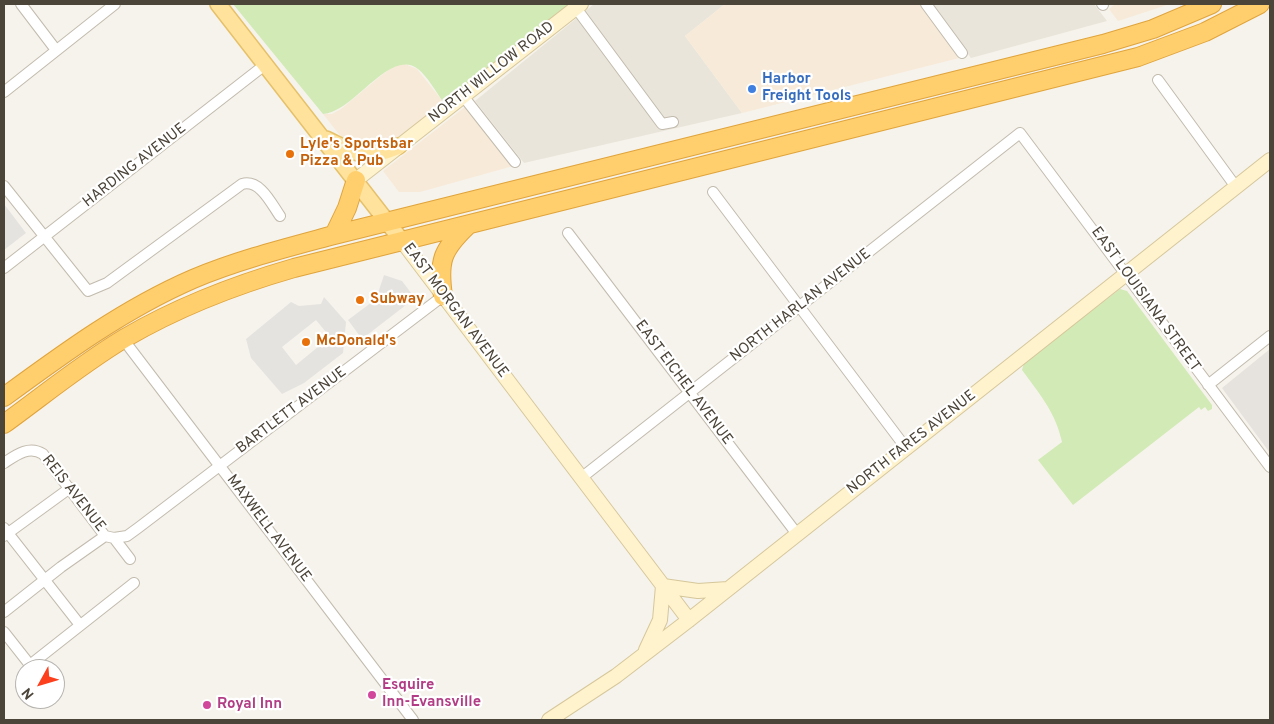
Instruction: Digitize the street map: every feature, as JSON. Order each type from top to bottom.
[{"type":"highway","points":[[4,397],[81,341],[166,292],[237,262],[334,235],[1103,44],[1153,29],[1212,4]]},
{"type":"highway","points":[[4,424],[124,339],[174,312],[239,284],[294,268],[1138,57],[1205,32],[1260,4]]},
{"type":"highway","points":[[334,235],[347,208],[356,180]]},
{"type":"highway","points":[[443,296],[441,281],[444,252],[450,242],[468,225]]},
{"type":"main road","name":"EAST MORGAN AVENUE","points":[[218,4],[324,138],[402,242]]},
{"type":"main road","points":[[324,138],[367,156],[380,154],[399,146]]},
{"type":"street","points":[[21,4],[56,50]]},
{"type":"street","points":[[4,92],[115,4]]},
{"type":"street","points":[[926,4],[962,53]]},
{"type":"street","points":[[578,6],[662,124],[673,122]]},
{"type":"street","name":"NORTH WILLOW ROAD","points":[[356,180],[578,6]]},
{"type":"street","name":"HARDING AVENUE","points":[[4,268],[266,64]]},
{"type":"street","points":[[1158,80],[1236,187]]},
{"type":"street","points":[[463,96],[516,162]]},
{"type":"street","name":"EAST LOUISIANA STREET","points":[[1020,133],[1270,467]]},
{"type":"street","name":"NORTH HARLAN AVENUE","points":[[581,478],[1020,133]]},
{"type":"street","name":"NORTH FARES AVENUE","points":[[549,720],[644,655],[1270,160]]},
{"type":"street","points":[[4,186],[88,291],[107,283],[242,184],[249,182],[256,184],[280,216]]},
{"type":"street","points":[[713,192],[906,448]]},
{"type":"street","name":"EAST EICHEL AVENUE","points":[[568,233],[797,534]]},
{"type":"street","name":"EAST MORGAN AVENUE","points":[[402,242],[689,620]]},
{"type":"street","name":"BARTLETT AVENUE","points":[[4,612],[45,580],[109,537],[127,536],[443,296]]},
{"type":"street","points":[[1208,385],[1270,336]]},
{"type":"street","name":"MAXWELL AVENUE","points":[[124,339],[413,720]]},
{"type":"street","name":"REIS AVENUE","points":[[4,463],[25,451],[35,450],[43,454],[109,537],[130,559]]},
{"type":"street","points":[[70,488],[5,532],[80,625]]},
{"type":"street","points":[[4,632],[29,664],[134,583]]},
{"type":"street","points":[[644,655],[660,620],[663,586],[698,591],[729,588]]},
{"type":"shaded area","points":[[594,4],[725,4],[685,36],[742,113],[524,163],[475,101]]},
{"type":"shaded area","points":[[725,4],[919,4],[959,58],[742,113],[685,36]]},
{"type":"shaded area","points":[[930,4],[1094,4],[1107,21],[971,58]]},
{"type":"shaded area","points":[[1115,4],[1170,4],[1118,21],[1109,9]]},
{"type":"shaded area","points":[[405,64],[417,69],[444,103],[388,146],[359,150],[342,138],[323,114],[332,114],[341,109],[383,74],[396,65]]},
{"type":"shaded area","points":[[465,107],[513,166],[420,192],[399,192],[383,171]]},
{"type":"shaded area","points":[[4,204],[26,233],[4,250]]},
{"type":"shaded area","points":[[384,275],[402,281],[415,298],[362,339],[348,320],[376,299]]},
{"type":"shaded area","points":[[324,297],[346,322],[343,353],[304,383],[282,394],[251,358],[246,339],[291,302],[299,306],[321,304]],"holes":[[[316,320],[330,337],[296,365],[282,347]]]},
{"type":"shaded area","points":[[1270,349],[1270,453],[1222,388]]},
{"type":"green space","points":[[233,4],[571,4],[444,103],[422,72],[407,65],[396,67],[384,73],[347,103],[335,111],[323,114]]},
{"type":"green space","points":[[1120,289],[1127,291],[1212,405],[1212,409],[1208,411],[1205,407],[1201,410],[1199,407],[1073,505],[1038,460],[1062,442],[1056,422],[1041,395],[1022,370],[1024,363]]},
{"type":"place","name":"Harbor Freight Tools","points":[[752,89]]},
{"type":"place","name":"Lyle's Sportsbar Pizza & Pub","points":[[290,154]]},
{"type":"place","name":"Subway","points":[[360,300]]},
{"type":"place","name":"McDonald's","points":[[306,342]]},
{"type":"place","name":"Esquire Inn-Evansville","points":[[372,695]]},
{"type":"place","name":"Royal Inn","points":[[207,705]]}]
